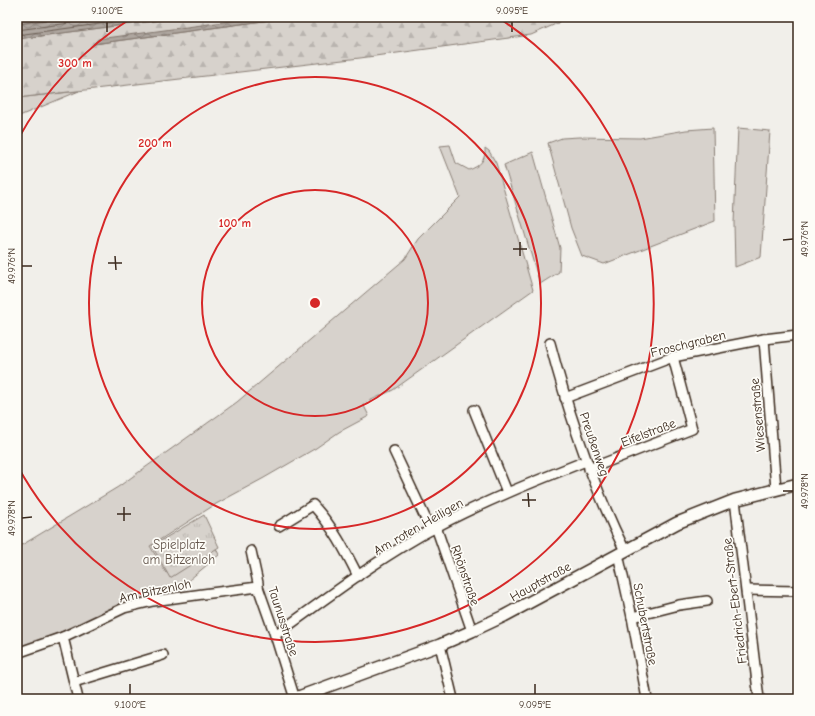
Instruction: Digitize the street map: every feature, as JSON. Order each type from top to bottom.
[{"type":"street","name":"Froschgraben","points":[[565,398],[673,357],[764,339],[798,335]]},
{"type":"street","name":"Wiesenstraße","points":[[764,339],[776,489]]},
{"type":"street","name":"Preußenweg","points":[[550,343],[565,398],[587,465],[621,552]]},
{"type":"street","name":"Eifelstraße","points":[[587,465],[692,430],[673,357]]},
{"type":"street","points":[[474,410],[507,492]]},
{"type":"street","name":"Rhönstraße","points":[[394,451],[434,529],[472,632]]},
{"type":"street","name":"Am roten Heiligen","points":[[275,635],[358,576],[434,529],[507,492],[587,465]]},
{"type":"street","name":"Hauptstraße","points":[[294,699],[472,632],[677,523],[735,500],[798,484]]},
{"type":"street","name":"Friedrich-Ebert-Straße","points":[[735,500],[759,699]]},
{"type":"street","points":[[279,526],[313,505],[327,521],[340,540],[358,576]]},
{"type":"street","name":"Taunusstraße","points":[[251,551],[258,587],[275,635],[294,699]]},
{"type":"street","name":"Schubertstraße","points":[[621,552],[647,699]]},
{"type":"street","name":"Am Bitzenloh","points":[[17,653],[63,637],[124,608],[196,595],[258,587]]},
{"type":"street","points":[[747,590],[798,591]]},
{"type":"street","points":[[632,617],[679,605],[707,601]]},
{"type":"street","points":[[63,637],[78,699]]},
{"type":"street","points":[[440,645],[453,699]]},
{"type":"street","points":[[74,682],[164,655]]},
{"type":"green space","points":[[183,17],[261,17],[94,44],[293,17],[561,17],[558,23],[531,35],[360,58],[17,98],[17,39]]},
{"type":"green space","points":[[79,91],[17,117],[17,98]]},
{"type":"green space","points":[[713,128],[715,221],[604,264],[582,256],[571,228],[548,143],[562,138],[640,138],[686,130]]},
{"type":"green space","points":[[738,128],[770,131],[761,257],[735,267],[734,223]]},
{"type":"green space","points":[[450,145],[456,163],[469,170],[482,162],[485,148],[489,151],[496,163],[533,290],[393,390],[363,404],[369,416],[339,432],[316,448],[264,478],[216,504],[150,546],[166,573],[213,541],[219,555],[189,580],[182,589],[169,594],[148,598],[17,649],[17,548],[118,487],[237,402],[405,259],[418,239],[460,197],[440,146]]},
{"type":"green space","points":[[533,152],[560,248],[559,272],[540,284],[504,165]]},
{"type":"green space","name":"Spielplatz am Bitzenloh","points":[[204,515],[219,547],[170,578],[152,546]]},
{"type":"water","points":[[17,17],[183,17],[17,39]]},
{"type":"water","points":[[261,17],[293,17],[93,44],[98,39]]}]
